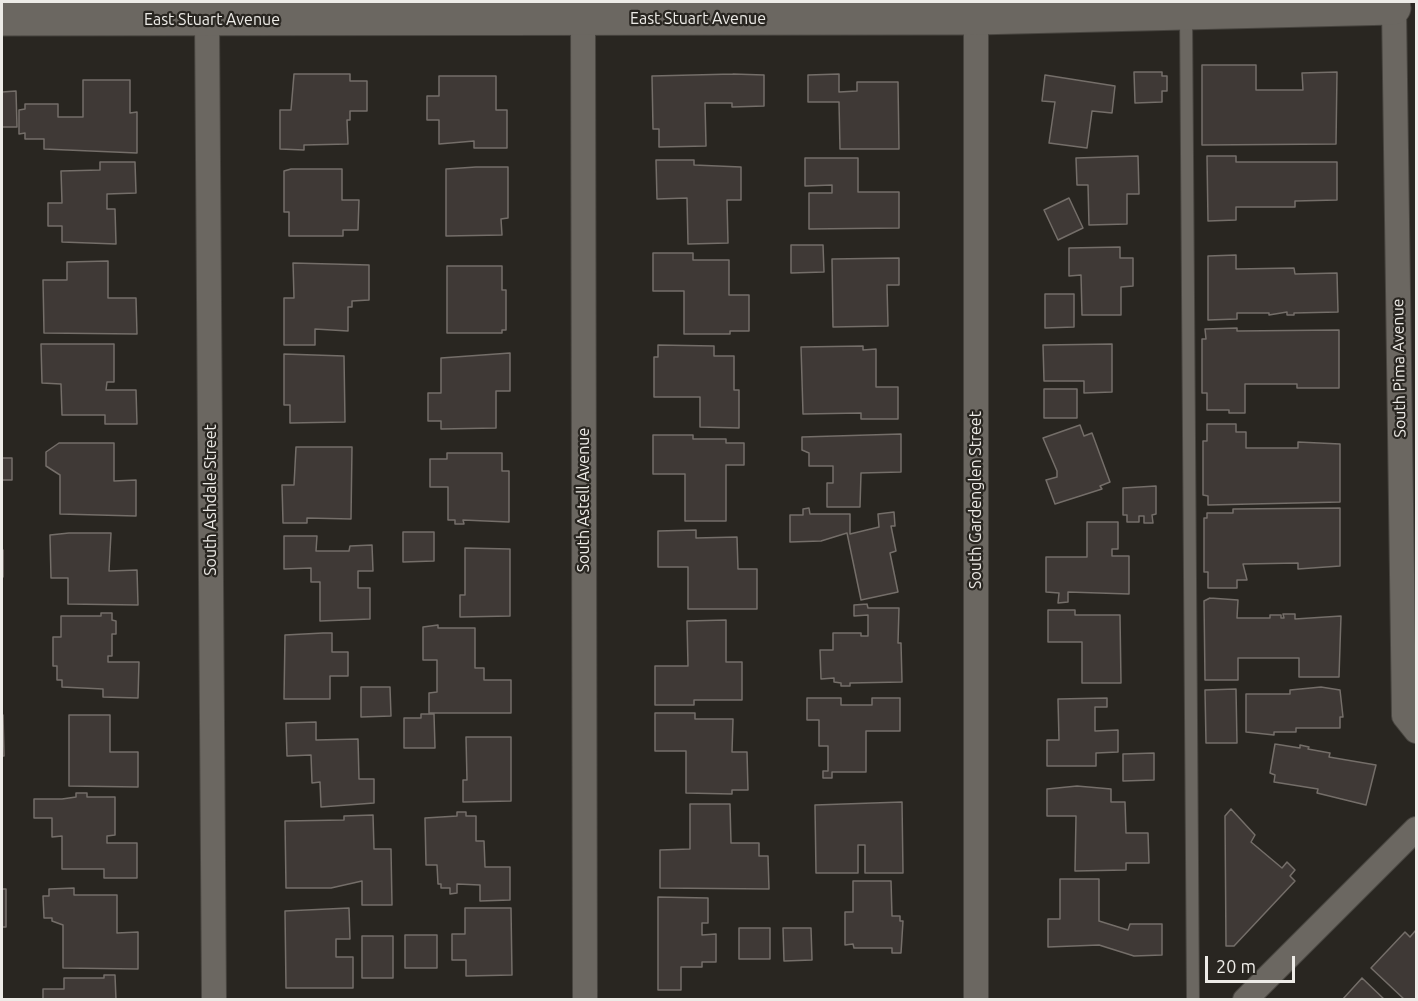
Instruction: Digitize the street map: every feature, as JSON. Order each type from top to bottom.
[{"type":"street","name":"East Stuart Avenue","points":[[2,19],[210,11],[978,10],[1186,13],[1396,5]]},
{"type":"street","name":"South Pima Avenue","points":[[1396,5],[1409,507],[1404,716],[1416,731]]},
{"type":"street","name":"South Astell Avenue","points":[[585,999],[586,10]]},
{"type":"street","name":"South Gardenglen Street","points":[[976,999],[978,10]]},
{"type":"street","name":"South Ashdale Street","points":[[210,11],[214,999]]},
{"type":"street","points":[[1245,999],[1416,829]]},
{"type":"lane","points":[[1186,13],[1193,999]]},
{"type":"building","points":[[1202,65],[1256,65],[1256,90],[1303,90],[1302,73],[1337,72],[1336,144],[1202,145]]},
{"type":"building","points":[[1134,72],[1162,72],[1162,76],[1167,76],[1167,91],[1162,91],[1162,102],[1135,103]]},
{"type":"building","points":[[294,74],[350,74],[350,81],[367,81],[367,111],[350,111],[350,120],[347,120],[348,144],[304,145],[304,150],[280,149],[280,110],[291,110]]},
{"type":"building","points":[[839,74],[839,92],[857,91],[857,82],[898,82],[899,149],[840,149],[839,102],[808,102],[808,75]]},
{"type":"building","points":[[764,75],[764,106],[732,107],[732,103],[705,103],[706,146],[659,147],[659,129],[653,129],[652,76]]},
{"type":"building","points":[[1045,75],[1115,86],[1112,113],[1092,111],[1087,148],[1049,143],[1055,102],[1042,101]]},
{"type":"building","points":[[439,76],[496,76],[496,110],[507,110],[507,148],[474,148],[474,141],[439,144],[439,120],[427,120],[427,96],[439,96]]},
{"type":"building","points":[[83,80],[130,80],[130,113],[137,112],[137,153],[44,149],[44,139],[25,139],[25,133],[19,134],[19,110],[25,109],[25,104],[58,104],[58,117],[83,117]]},
{"type":"building","points":[[16,91],[17,127],[2,127],[2,92]]},
{"type":"building","points":[[1138,156],[1139,194],[1127,194],[1127,224],[1089,225],[1088,185],[1077,185],[1076,158]]},
{"type":"building","points":[[1207,156],[1236,156],[1236,162],[1337,162],[1337,200],[1295,201],[1295,207],[1236,207],[1236,220],[1208,221]]},
{"type":"building","points":[[805,158],[858,158],[858,192],[899,192],[899,228],[809,229],[809,193],[832,193],[832,185],[805,186]]},
{"type":"building","points":[[656,160],[694,160],[694,165],[741,167],[741,200],[727,200],[728,243],[688,244],[687,198],[657,199]]},
{"type":"building","points":[[100,162],[135,162],[136,193],[107,194],[107,209],[115,209],[116,244],[62,242],[62,226],[48,226],[48,203],[62,203],[61,171],[100,170]]},
{"type":"building","points":[[508,167],[508,218],[501,219],[502,235],[446,236],[446,169]]},
{"type":"building","points":[[342,169],[342,200],[359,200],[358,230],[343,230],[343,236],[289,236],[289,212],[284,212],[284,171]]},
{"type":"building","points":[[1069,198],[1083,228],[1058,240],[1044,210]]},
{"type":"building","points":[[791,245],[823,245],[824,272],[791,273]]},
{"type":"building","points":[[1120,247],[1120,258],[1133,258],[1133,286],[1121,287],[1121,315],[1082,315],[1081,275],[1069,276],[1069,248]]},
{"type":"building","points":[[653,253],[693,253],[693,260],[729,260],[729,295],[749,295],[749,331],[730,331],[730,334],[684,334],[684,291],[653,291]]},
{"type":"building","points":[[1236,255],[1236,269],[1294,268],[1295,274],[1337,273],[1338,312],[1294,313],[1294,315],[1287,315],[1287,312],[1269,315],[1269,313],[1237,313],[1237,319],[1208,320],[1208,256]]},
{"type":"building","points":[[899,258],[899,285],[887,285],[888,326],[833,327],[832,259]]},
{"type":"building","points":[[108,261],[108,298],[136,298],[137,334],[44,333],[43,280],[67,280],[67,262]]},
{"type":"building","points":[[293,263],[369,265],[369,300],[352,301],[352,307],[348,307],[348,331],[315,329],[315,345],[284,345],[284,298],[294,298]]},
{"type":"building","points":[[447,266],[502,266],[502,290],[506,290],[506,330],[502,330],[502,333],[447,333]]},
{"type":"building","points":[[1045,294],[1074,294],[1074,327],[1045,328]]},
{"type":"building","points":[[1237,328],[1237,331],[1339,330],[1339,388],[1297,388],[1297,384],[1245,384],[1245,413],[1207,410],[1207,393],[1202,393],[1202,339],[1206,339],[1205,329]]},
{"type":"building","points":[[41,344],[114,344],[114,382],[107,382],[106,390],[136,390],[137,424],[105,424],[105,415],[62,415],[61,384],[42,383]]},
{"type":"building","points":[[1112,344],[1112,392],[1084,393],[1084,381],[1044,381],[1043,345]]},
{"type":"building","points":[[658,345],[714,346],[714,356],[734,356],[734,390],[739,390],[739,428],[700,427],[700,397],[654,397],[654,357],[658,357]]},
{"type":"building","points":[[863,346],[863,350],[876,349],[876,387],[898,387],[898,419],[861,419],[861,413],[803,414],[801,347]]},
{"type":"building","points":[[510,353],[510,391],[496,391],[496,428],[441,429],[441,421],[428,421],[428,393],[441,393],[441,358]]},
{"type":"building","points":[[284,354],[344,356],[345,422],[290,423],[290,405],[284,405]]},
{"type":"building","points":[[1044,389],[1077,389],[1077,418],[1044,418]]},
{"type":"building","points":[[1207,424],[1236,424],[1236,432],[1246,432],[1246,448],[1298,448],[1298,442],[1340,444],[1340,502],[1208,505],[1208,496],[1203,495],[1203,441],[1207,441]]},
{"type":"building","points":[[1080,425],[1084,436],[1092,433],[1110,482],[1100,486],[1102,489],[1055,504],[1046,480],[1057,477],[1057,471],[1043,438]]},
{"type":"building","points":[[901,434],[901,472],[861,473],[860,507],[827,507],[827,483],[833,483],[833,466],[809,466],[809,453],[802,450],[802,437]]},
{"type":"building","points":[[653,435],[693,435],[693,439],[726,439],[726,443],[744,443],[744,465],[726,465],[726,521],[685,521],[685,474],[653,474]]},
{"type":"building","points":[[59,443],[114,443],[114,481],[136,480],[136,516],[60,514],[60,475],[46,466],[46,452]]},
{"type":"building","points":[[296,447],[352,447],[351,519],[307,518],[307,523],[283,523],[282,485],[294,485]]},
{"type":"building","points":[[447,453],[502,453],[502,471],[509,471],[509,522],[463,520],[464,524],[455,524],[455,520],[448,520],[448,487],[430,487],[430,459],[447,459]]},
{"type":"building","points":[[2,458],[12,458],[12,480],[2,480]]},
{"type":"building","points":[[1156,486],[1156,514],[1152,515],[1153,523],[1144,523],[1144,516],[1139,516],[1139,522],[1127,522],[1127,515],[1123,515],[1123,488]]},
{"type":"building","points":[[809,508],[810,514],[850,514],[850,534],[879,527],[878,514],[894,512],[895,526],[891,526],[896,551],[890,553],[898,592],[861,600],[847,533],[821,541],[790,542],[790,515],[803,515],[803,509]]},
{"type":"building","points":[[1340,508],[1340,566],[1298,569],[1298,563],[1243,564],[1247,580],[1237,580],[1237,588],[1208,588],[1208,572],[1204,572],[1204,518],[1207,518],[1207,513],[1233,513],[1233,509]]},
{"type":"building","points":[[1087,522],[1118,522],[1118,549],[1112,549],[1112,556],[1129,556],[1129,594],[1068,592],[1068,602],[1058,603],[1059,593],[1046,592],[1046,557],[1087,557]]},
{"type":"building","points":[[696,530],[696,538],[737,537],[738,569],[757,569],[757,609],[688,609],[688,567],[658,567],[658,531]]},
{"type":"building","points":[[403,532],[434,532],[434,561],[403,562]]},
{"type":"building","points":[[111,533],[109,571],[137,570],[138,605],[68,604],[68,578],[51,578],[50,535]]},
{"type":"building","points":[[284,536],[317,536],[316,551],[349,551],[350,546],[372,545],[373,571],[358,571],[358,588],[370,588],[370,619],[320,621],[320,582],[311,582],[311,568],[284,569]]},
{"type":"building","points":[[465,548],[510,549],[510,616],[460,617],[460,595],[465,595]]},
{"type":"building","points":[[3,550],[3,577],[2,577]]},
{"type":"building","points":[[1210,598],[1238,600],[1237,618],[1270,618],[1270,615],[1281,615],[1281,618],[1284,618],[1283,614],[1295,614],[1295,619],[1341,616],[1339,677],[1299,677],[1299,658],[1238,658],[1238,680],[1205,680],[1204,601]]},
{"type":"building","points":[[867,604],[868,608],[899,608],[898,643],[901,643],[902,682],[850,683],[850,686],[841,686],[841,683],[834,682],[834,678],[821,679],[820,650],[833,650],[833,633],[861,633],[861,636],[868,636],[868,615],[854,616],[854,605]]},
{"type":"building","points":[[1048,610],[1075,610],[1075,615],[1120,615],[1121,683],[1082,683],[1082,642],[1048,642]]},
{"type":"building","points":[[101,613],[112,613],[112,620],[116,621],[116,634],[112,634],[112,656],[108,656],[108,662],[139,662],[138,698],[103,697],[103,689],[62,687],[62,680],[57,680],[57,666],[53,666],[53,637],[61,637],[61,616],[101,616]]},
{"type":"building","points":[[726,620],[726,662],[742,662],[742,700],[694,700],[694,705],[655,705],[655,666],[688,666],[687,621]]},
{"type":"building","points":[[438,625],[438,628],[475,628],[475,668],[484,668],[484,680],[511,680],[511,713],[429,713],[429,693],[437,692],[437,660],[423,660],[423,627]]},
{"type":"building","points":[[332,633],[332,652],[348,652],[348,676],[330,676],[330,699],[284,699],[285,635]]},
{"type":"building","points":[[361,687],[390,687],[391,716],[361,717]]},
{"type":"building","points":[[1321,687],[1340,690],[1343,717],[1340,717],[1340,728],[1296,728],[1296,732],[1274,732],[1274,735],[1246,732],[1246,694],[1290,694],[1290,690]]},
{"type":"building","points":[[1236,689],[1237,743],[1206,743],[1205,690]]},
{"type":"building","points":[[807,698],[841,698],[841,705],[872,705],[872,698],[900,698],[900,731],[866,731],[866,772],[832,772],[832,778],[823,778],[823,771],[828,771],[828,746],[819,746],[819,720],[807,720]]},
{"type":"building","points":[[1107,698],[1107,707],[1095,707],[1095,731],[1118,730],[1118,752],[1096,753],[1096,766],[1047,766],[1047,740],[1059,740],[1058,699]]},
{"type":"building","points":[[655,713],[695,713],[695,719],[733,719],[732,752],[747,752],[748,790],[732,790],[732,794],[686,793],[686,751],[655,751]]},
{"type":"building","points":[[421,714],[434,714],[435,748],[404,748],[404,718],[421,718]]},
{"type":"building","points":[[3,715],[4,756],[2,756]]},
{"type":"building","points":[[69,715],[110,715],[110,752],[138,752],[138,787],[69,786]]},
{"type":"building","points":[[316,722],[316,740],[358,739],[359,779],[374,779],[374,803],[321,807],[320,782],[312,783],[311,755],[287,756],[286,723]]},
{"type":"building","points":[[466,737],[511,737],[511,801],[463,802],[463,780],[467,780]]},
{"type":"building","points":[[1275,744],[1300,748],[1300,745],[1309,747],[1308,749],[1330,753],[1329,757],[1376,765],[1366,805],[1317,793],[1318,789],[1274,782],[1275,775],[1270,773]]},
{"type":"building","points":[[1154,753],[1154,780],[1123,781],[1123,754]]},
{"type":"building","points":[[1077,786],[1111,789],[1111,802],[1125,802],[1126,833],[1148,833],[1149,863],[1126,863],[1126,870],[1075,871],[1076,816],[1047,816],[1047,789]]},
{"type":"building","points":[[76,793],[87,793],[87,797],[115,797],[115,835],[107,836],[107,843],[137,843],[137,878],[104,878],[104,869],[62,869],[62,836],[52,837],[52,818],[34,818],[34,799],[76,797]]},
{"type":"building","points":[[902,802],[903,873],[865,873],[865,845],[858,845],[858,873],[816,873],[815,805]]},
{"type":"building","points":[[690,804],[730,804],[731,843],[759,843],[759,856],[768,856],[769,889],[660,888],[660,850],[690,849]]},
{"type":"building","points":[[1231,809],[1255,835],[1251,842],[1282,868],[1287,862],[1295,870],[1290,876],[1295,881],[1234,946],[1226,946],[1225,816]]},
{"type":"building","points":[[457,812],[466,812],[466,816],[476,816],[476,841],[484,841],[485,867],[510,867],[510,900],[480,901],[480,885],[457,884],[457,893],[450,894],[450,888],[441,888],[441,884],[438,884],[437,865],[426,865],[425,818],[457,816]]},
{"type":"building","points":[[373,815],[374,849],[391,849],[392,905],[362,905],[362,881],[331,888],[286,888],[285,821],[344,820],[344,816]]},
{"type":"building","points":[[1060,879],[1099,879],[1099,921],[1128,930],[1130,924],[1162,924],[1162,955],[1134,956],[1099,945],[1048,947],[1048,919],[1060,919]]},
{"type":"building","points":[[853,881],[891,881],[892,916],[900,916],[900,921],[903,921],[901,953],[892,953],[892,948],[854,948],[853,944],[845,945],[845,912],[853,912]]},
{"type":"building","points":[[74,888],[74,895],[117,895],[117,933],[138,932],[138,969],[63,968],[63,925],[52,921],[52,918],[44,918],[43,896],[49,896],[49,889]]},
{"type":"building","points":[[2,889],[6,889],[6,927],[2,927]]},
{"type":"building","points":[[658,897],[708,898],[708,923],[702,923],[702,935],[716,934],[716,962],[702,962],[702,967],[681,967],[681,990],[658,990]]},
{"type":"building","points":[[349,908],[350,939],[336,939],[336,957],[353,957],[353,988],[286,988],[285,911]]},
{"type":"building","points":[[465,908],[511,908],[512,975],[466,976],[466,960],[452,960],[452,934],[465,934]]},
{"type":"building","points":[[739,928],[770,928],[770,959],[739,959]]},
{"type":"building","points":[[783,928],[811,928],[812,960],[784,961]]},
{"type":"building","points":[[1416,930],[1416,1000],[1405,1000],[1371,968],[1405,932],[1410,937]]},
{"type":"building","points":[[405,935],[437,935],[437,968],[405,968]]},
{"type":"building","points":[[362,936],[393,936],[393,978],[362,978]]},
{"type":"building","points":[[104,975],[115,975],[116,1000],[43,1000],[43,989],[64,989],[64,978],[104,978]]},
{"type":"building","points":[[1362,978],[1385,1000],[1342,1000]]}]
